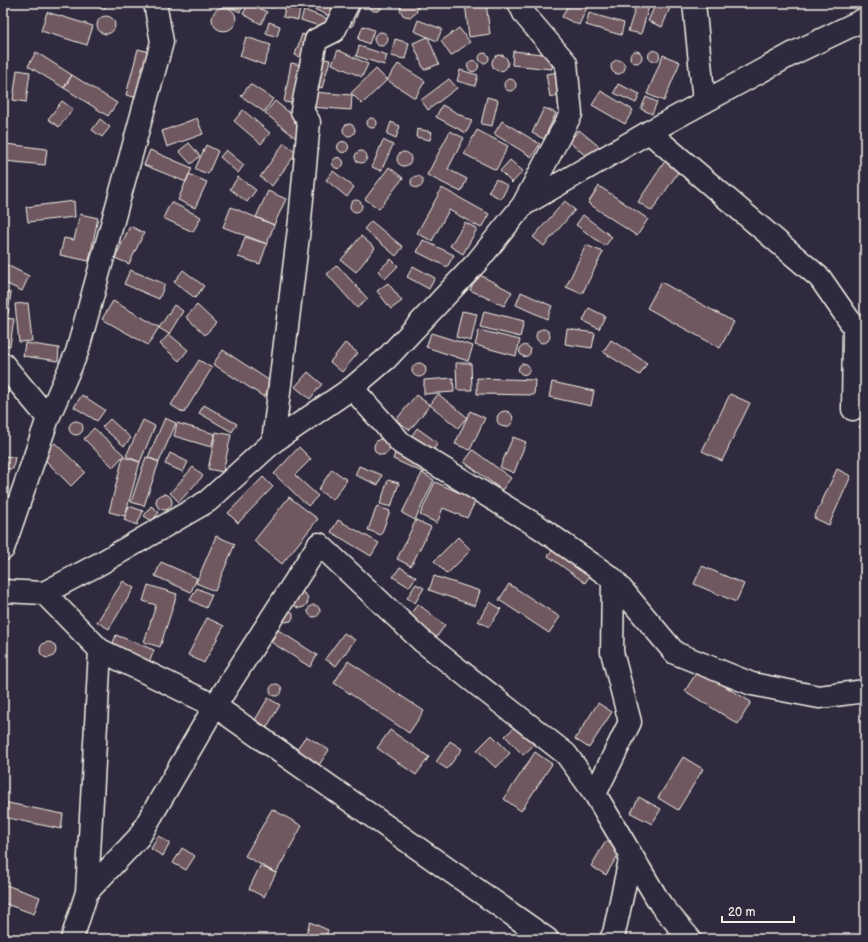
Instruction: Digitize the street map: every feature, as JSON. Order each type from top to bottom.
[{"type":"street","points":[[3,549],[48,418],[78,352],[162,42],[155,3]]},
{"type":"street","points":[[273,442],[300,220],[309,122],[302,112],[316,40],[334,31],[348,3]]},
{"type":"street","points":[[3,592],[44,593],[101,563],[208,501],[273,442],[352,388],[386,359],[472,267],[523,205],[571,114],[566,63],[525,15],[519,3]]},
{"type":"street","points":[[694,3],[704,102]]},
{"type":"street","points":[[523,205],[648,132],[794,53],[865,19]]},
{"type":"street","points":[[648,132],[820,278],[854,327],[853,409]]},
{"type":"street","points":[[3,364],[48,418]]},
{"type":"street","points":[[352,388],[401,443],[539,528],[613,579],[675,653],[752,684],[818,697],[865,691]]},
{"type":"street","points":[[87,892],[139,836],[215,706],[319,544],[422,641],[566,754],[595,794],[661,904],[690,939]]},
{"type":"street","points":[[595,794],[630,722],[612,652],[613,579]]},
{"type":"street","points":[[44,593],[100,650],[215,706],[547,939]]},
{"type":"street","points":[[72,939],[87,892],[100,650]]},
{"type":"street","points":[[611,939],[614,933],[631,855]]},
{"type":"building","points":[[93,3],[108,3],[103,10]]},
{"type":"building","points":[[227,3],[245,3],[240,12],[226,5]]},
{"type":"building","points":[[249,3],[267,12],[261,24],[243,14]]},
{"type":"building","points":[[262,3],[275,3],[273,8],[262,5]]},
{"type":"building","points":[[286,3],[301,3],[298,20],[283,17]]},
{"type":"building","points":[[309,3],[338,3],[334,18],[307,6]]},
{"type":"building","points":[[352,3],[362,3],[352,27],[344,23]]},
{"type":"building","points":[[370,3],[381,3],[381,9],[378,11],[373,11],[370,8]]},
{"type":"building","points":[[402,3],[416,3],[418,7],[416,13],[411,17],[403,15],[400,10]]},
{"type":"building","points":[[465,3],[486,3],[490,34],[469,37]]},
{"type":"building","points":[[569,3],[589,3],[579,25],[562,17]]},
{"type":"building","points":[[637,3],[650,3],[641,34],[628,31]]},
{"type":"building","points":[[656,3],[672,3],[662,27],[648,21]]},
{"type":"building","points":[[224,7],[232,11],[236,19],[232,27],[224,31],[216,27],[212,19],[216,11]]},
{"type":"building","points":[[304,10],[328,19],[325,28],[301,20]]},
{"type":"building","points":[[47,12],[93,26],[87,45],[41,31]]},
{"type":"building","points":[[589,13],[624,23],[621,35],[586,25]]},
{"type":"building","points":[[106,16],[112,19],[115,25],[112,31],[106,34],[100,31],[97,25],[100,19]]},
{"type":"building","points":[[418,20],[442,29],[437,41],[414,31]]},
{"type":"building","points":[[269,22],[280,26],[277,37],[266,33]]},
{"type":"building","points":[[363,26],[374,30],[369,44],[358,39]]},
{"type":"building","points":[[459,28],[470,42],[451,56],[441,41]]},
{"type":"building","points":[[381,32],[386,34],[388,39],[386,44],[381,46],[376,44],[374,39],[376,34]]},
{"type":"building","points":[[302,34],[312,38],[305,59],[295,55]]},
{"type":"building","points":[[246,37],[271,45],[264,65],[240,56]]},
{"type":"building","points":[[428,37],[439,64],[424,70],[413,43]]},
{"type":"building","points":[[395,39],[409,43],[405,59],[391,56]]},
{"type":"building","points":[[359,46],[387,55],[384,65],[356,56]]},
{"type":"building","points":[[138,49],[154,53],[142,99],[126,95]]},
{"type":"building","points":[[338,50],[368,64],[362,77],[332,64]]},
{"type":"building","points":[[513,51],[553,55],[552,69],[512,65]]},
{"type":"building","points":[[638,51],[641,52],[641,62],[634,63],[631,62],[630,55],[631,52]]},
{"type":"building","points":[[652,51],[656,51],[658,52],[658,60],[652,61],[649,58],[649,54]]},
{"type":"building","points":[[36,52],[72,75],[64,88],[28,66]]},
{"type":"building","points":[[482,53],[486,53],[488,54],[488,62],[482,63],[479,60],[479,56]]},
{"type":"building","points":[[500,55],[507,60],[508,63],[503,70],[500,71],[493,66],[492,63],[497,56]]},
{"type":"building","points":[[663,55],[680,62],[664,101],[647,94]]},
{"type":"building","points":[[316,57],[330,60],[322,88],[309,84]]},
{"type":"building","points":[[618,60],[623,62],[625,67],[623,72],[618,74],[613,72],[611,67],[613,62]]},
{"type":"building","points":[[471,61],[475,61],[477,62],[477,70],[471,71],[468,68],[468,64]]},
{"type":"building","points":[[291,63],[306,66],[299,104],[284,102]]},
{"type":"building","points":[[398,64],[425,81],[415,98],[387,80]]},
{"type":"building","points":[[376,69],[387,80],[362,104],[351,93]]},
{"type":"building","points":[[17,70],[30,72],[26,102],[13,100]]},
{"type":"building","points":[[460,70],[478,75],[475,86],[457,81]]},
{"type":"building","points":[[559,72],[562,95],[550,97],[546,74]]},
{"type":"building","points":[[72,75],[117,103],[108,116],[64,88]]},
{"type":"building","points":[[449,79],[457,88],[428,110],[421,100]]},
{"type":"building","points":[[508,79],[512,79],[516,85],[512,91],[508,91],[504,87],[504,83]]},
{"type":"building","points":[[250,84],[273,99],[264,112],[241,96]]},
{"type":"building","points":[[618,84],[640,94],[636,103],[614,93]]},
{"type":"building","points":[[601,91],[633,110],[625,124],[592,105]]},
{"type":"building","points":[[312,92],[352,95],[351,110],[310,107]]},
{"type":"building","points":[[487,97],[498,100],[492,126],[481,124]]},
{"type":"building","points":[[646,97],[657,102],[652,114],[641,109]]},
{"type":"building","points":[[62,101],[73,109],[59,127],[48,119]]},
{"type":"building","points":[[275,101],[307,127],[297,139],[265,113]]},
{"type":"building","points":[[442,105],[472,121],[466,133],[436,117]]},
{"type":"building","points":[[544,108],[556,113],[544,139],[532,133]]},
{"type":"building","points":[[243,110],[270,133],[261,144],[234,121]]},
{"type":"building","points":[[197,118],[203,134],[167,147],[162,131]]},
{"type":"building","points":[[370,118],[374,118],[376,119],[376,127],[370,128],[367,125],[367,121]]},
{"type":"building","points":[[100,119],[110,127],[102,137],[92,130]]},
{"type":"building","points":[[502,121],[540,144],[532,157],[494,134]]},
{"type":"building","points":[[391,122],[400,126],[396,138],[387,134]]},
{"type":"building","points":[[351,124],[354,125],[354,135],[347,136],[344,135],[343,128],[344,125]]},
{"type":"building","points":[[417,129],[432,132],[430,140],[416,137]]},
{"type":"building","points":[[477,130],[508,146],[496,170],[464,154]]},
{"type":"building","points":[[579,130],[601,148],[591,160],[569,142]]},
{"type":"building","points":[[450,131],[464,138],[448,169],[467,179],[461,192],[427,175]]},
{"type":"building","points":[[383,140],[393,145],[381,171],[372,167]]},
{"type":"building","points":[[341,142],[345,142],[347,143],[347,151],[341,152],[338,149],[338,145]]},
{"type":"building","points":[[189,143],[200,156],[191,164],[179,151]]},
{"type":"building","points":[[284,143],[297,152],[272,186],[260,177]]},
{"type":"building","points":[[6,144],[47,149],[45,165],[4,161]]},
{"type":"building","points":[[206,145],[218,151],[208,174],[195,169]]},
{"type":"building","points":[[150,150],[192,168],[186,182],[144,165]]},
{"type":"building","points":[[226,150],[244,165],[238,173],[220,157]]},
{"type":"building","points":[[359,151],[363,151],[367,157],[363,163],[359,163],[355,159],[355,155]]},
{"type":"building","points":[[401,152],[407,152],[411,156],[411,162],[407,166],[401,166],[397,162],[397,156]]},
{"type":"building","points":[[336,158],[340,158],[342,159],[342,167],[336,168],[333,165],[333,161]]},
{"type":"building","points":[[510,160],[523,171],[512,183],[500,171]]},
{"type":"building","points":[[665,161],[679,171],[652,211],[638,202]]},
{"type":"building","points":[[389,167],[403,178],[379,209],[365,199]]},
{"type":"building","points":[[333,171],[354,187],[347,197],[326,180]]},
{"type":"building","points":[[189,174],[207,182],[195,208],[178,200]]},
{"type":"building","points":[[415,176],[419,176],[423,182],[419,188],[415,188],[411,184],[411,180]]},
{"type":"building","points":[[238,177],[256,190],[247,202],[230,189]]},
{"type":"building","points":[[496,179],[508,186],[501,199],[488,192]]},
{"type":"building","points":[[599,186],[648,219],[637,236],[588,203]]},
{"type":"building","points":[[442,188],[489,214],[481,228],[449,210],[432,241],[417,233]]},
{"type":"building","points":[[268,191],[286,199],[274,225],[256,217]]},
{"type":"building","points":[[358,200],[361,201],[361,211],[354,212],[351,211],[350,204],[351,201]]},
{"type":"building","points":[[74,201],[75,217],[28,222],[26,207]]},
{"type":"building","points":[[565,201],[575,210],[544,246],[533,237]]},
{"type":"building","points":[[171,202],[201,217],[193,232],[163,218]]},
{"type":"building","points":[[231,207],[274,225],[267,244],[223,227]]},
{"type":"building","points":[[80,214],[98,218],[89,261],[60,255],[64,238],[74,240]]},
{"type":"building","points":[[583,215],[612,237],[605,246],[576,225]]},
{"type":"building","points":[[371,221],[403,247],[396,256],[364,229]]},
{"type":"building","points":[[465,222],[477,229],[463,254],[450,246]]},
{"type":"building","points":[[130,226],[144,233],[129,264],[115,258]]},
{"type":"building","points":[[361,236],[375,248],[356,272],[341,260]]},
{"type":"building","points":[[245,237],[267,244],[260,264],[238,257]]},
{"type":"building","points":[[423,240],[454,255],[447,267],[417,252]]},
{"type":"building","points":[[586,245],[603,252],[582,294],[566,287]]},
{"type":"building","points":[[391,259],[398,266],[385,279],[378,271]]},
{"type":"building","points":[[3,263],[29,276],[22,291],[3,282]]},
{"type":"building","points":[[337,265],[368,299],[357,308],[327,274]]},
{"type":"building","points":[[413,266],[435,278],[429,289],[407,277]]},
{"type":"building","points":[[130,270],[165,284],[159,299],[124,284]]},
{"type":"building","points":[[183,270],[204,286],[195,298],[174,282]]},
{"type":"building","points":[[478,274],[512,292],[504,306],[470,290]]},
{"type":"building","points":[[661,282],[734,322],[720,348],[647,308]]},
{"type":"building","points":[[388,283],[402,301],[391,309],[377,291]]},
{"type":"building","points":[[3,292],[11,293],[8,314],[3,313]]},
{"type":"building","points":[[521,292],[552,306],[547,319],[516,305]]},
{"type":"building","points":[[113,301],[159,327],[148,345],[102,319]]},
{"type":"building","points":[[28,303],[32,341],[19,342],[15,304]]},
{"type":"building","points":[[174,305],[183,311],[169,334],[159,328]]},
{"type":"building","points":[[197,305],[216,323],[205,335],[186,317]]},
{"type":"building","points":[[589,308],[605,316],[599,329],[583,321]]},
{"type":"building","points":[[462,311],[477,314],[471,341],[456,337]]},
{"type":"building","points":[[484,311],[524,321],[520,337],[480,327]]},
{"type":"building","points":[[3,318],[14,319],[10,346],[3,345]]},
{"type":"building","points":[[543,329],[548,331],[550,336],[548,341],[543,343],[538,341],[536,336],[538,331]]},
{"type":"building","points":[[567,329],[595,333],[592,348],[565,344]]},
{"type":"building","points":[[479,330],[520,340],[516,356],[475,345]]},
{"type":"building","points":[[431,333],[473,346],[468,361],[426,347]]},
{"type":"building","points":[[169,334],[188,350],[179,361],[160,344]]},
{"type":"building","points":[[611,340],[647,363],[640,375],[603,352]]},
{"type":"building","points":[[25,343],[59,348],[58,361],[23,356]]},
{"type":"building","points":[[345,343],[358,353],[342,372],[330,362]]},
{"type":"building","points":[[523,346],[527,346],[529,347],[529,355],[523,356],[520,353],[520,349]]},
{"type":"building","points":[[223,350],[273,383],[264,397],[213,364]]},
{"type":"building","points":[[199,360],[212,368],[184,413],[171,405]]},
{"type":"building","points":[[416,363],[422,363],[426,367],[426,373],[422,377],[416,377],[412,373],[412,367]]},
{"type":"building","points":[[456,363],[471,363],[472,390],[457,390]]},
{"type":"building","points":[[524,363],[528,365],[530,369],[528,373],[524,375],[520,373],[518,369],[520,365]]},
{"type":"building","points":[[308,372],[322,384],[310,399],[295,387]]},
{"type":"building","points":[[453,378],[454,392],[424,394],[424,380]]},
{"type":"building","points":[[477,378],[535,380],[534,395],[477,394]]},
{"type":"building","points":[[552,382],[594,391],[591,406],[549,397]]},
{"type":"building","points":[[3,383],[11,387],[3,402]]},
{"type":"building","points":[[438,394],[467,417],[458,428],[430,405]]},
{"type":"building","points":[[730,394],[750,403],[722,461],[702,451]]},
{"type":"building","points":[[82,395],[105,410],[97,421],[74,407]]},
{"type":"building","points":[[416,395],[430,405],[410,430],[396,420]]},
{"type":"building","points":[[204,405],[237,424],[232,432],[199,413]]},
{"type":"building","points":[[470,411],[485,418],[470,450],[455,444]]},
{"type":"building","points":[[505,411],[512,416],[513,419],[508,426],[505,427],[498,422],[497,419],[502,412]]},
{"type":"building","points":[[865,417],[865,430],[859,427]]},
{"type":"building","points":[[165,418],[176,423],[159,462],[148,457]]},
{"type":"building","points":[[110,419],[131,438],[124,446],[102,427]]},
{"type":"building","points":[[143,420],[155,426],[140,462],[126,456]]},
{"type":"building","points":[[73,421],[79,421],[83,425],[83,431],[79,435],[73,435],[69,431],[69,425]]},
{"type":"building","points":[[177,423],[215,434],[211,447],[174,436]]},
{"type":"building","points":[[94,428],[124,455],[113,467],[84,439]]},
{"type":"building","points":[[417,428],[438,443],[430,455],[409,440]]},
{"type":"building","points":[[216,432],[231,435],[223,472],[208,469]]},
{"type":"building","points":[[513,437],[526,442],[514,473],[500,467]]},
{"type":"building","points":[[382,439],[389,444],[390,447],[385,454],[382,455],[375,450],[374,447],[379,440]]},
{"type":"building","points":[[55,443],[85,472],[71,486],[41,456]]},
{"type":"building","points":[[299,447],[311,459],[295,475],[318,496],[308,506],[274,474]]},
{"type":"building","points":[[396,450],[428,464],[424,473],[393,459]]},
{"type":"building","points":[[473,450],[511,478],[502,490],[464,462]]},
{"type":"building","points":[[170,453],[188,462],[183,472],[165,464]]},
{"type":"building","points":[[3,456],[15,457],[13,469],[3,469]]},
{"type":"building","points":[[123,457],[140,462],[125,516],[109,512]]},
{"type":"building","points":[[146,457],[159,462],[144,506],[131,502]]},
{"type":"building","points":[[359,466],[382,475],[378,485],[355,475]]},
{"type":"building","points":[[193,467],[203,476],[179,502],[170,493]]},
{"type":"building","points":[[332,469],[347,480],[333,500],[318,490]]},
{"type":"building","points":[[837,469],[851,476],[829,525],[814,518]]},
{"type":"building","points":[[422,473],[434,480],[415,520],[402,513]]},
{"type":"building","points":[[263,477],[273,487],[238,523],[228,513]]},
{"type":"building","points":[[388,480],[399,483],[391,507],[380,504]]},
{"type":"building","points":[[435,482],[476,500],[467,518],[443,508],[437,523],[420,515]]},
{"type":"building","points":[[161,494],[167,494],[172,499],[170,508],[167,510],[161,510],[156,505],[156,499]]},
{"type":"building","points":[[289,497],[318,519],[282,564],[254,541]]},
{"type":"building","points":[[129,506],[143,511],[137,525],[124,520]]},
{"type":"building","points":[[151,506],[159,512],[152,521],[144,516]]},
{"type":"building","points":[[377,506],[390,511],[381,535],[368,530]]},
{"type":"building","points":[[338,520],[379,543],[371,556],[331,532]]},
{"type":"building","points":[[416,520],[431,527],[411,566],[397,559]]},
{"type":"building","points":[[216,536],[235,544],[215,591],[196,583]]},
{"type":"building","points":[[458,537],[471,550],[447,574],[434,561]]},
{"type":"building","points":[[557,543],[594,569],[585,583],[548,556]]},
{"type":"building","points":[[161,562],[197,578],[191,592],[155,576]]},
{"type":"building","points":[[702,566],[744,584],[736,602],[694,584]]},
{"type":"building","points":[[400,567],[416,577],[409,587],[393,577]]},
{"type":"building","points":[[434,576],[480,591],[475,606],[429,590]]},
{"type":"building","points":[[123,581],[134,588],[109,629],[97,622]]},
{"type":"building","points":[[416,584],[424,588],[415,603],[407,598]]},
{"type":"building","points":[[509,584],[560,617],[549,633],[499,600]]},
{"type":"building","points":[[148,585],[177,594],[160,647],[144,642],[156,605],[143,601]]},
{"type":"building","points":[[197,588],[212,595],[206,608],[190,600]]},
{"type":"building","points":[[300,592],[307,597],[308,600],[303,607],[300,608],[293,603],[292,600],[297,593]]},
{"type":"building","points":[[490,602],[501,609],[489,627],[478,621]]},
{"type":"building","points":[[418,604],[445,625],[436,638],[408,617]]},
{"type":"building","points":[[312,605],[316,605],[320,611],[316,617],[312,617],[308,613],[308,609]]},
{"type":"building","points":[[288,609],[293,613],[291,621],[282,621]]},
{"type":"building","points":[[207,618],[224,626],[204,663],[188,655]]},
{"type":"building","points":[[278,630],[317,655],[310,667],[271,642]]},
{"type":"building","points":[[344,633],[355,640],[336,666],[325,659]]},
{"type":"building","points":[[116,635],[154,650],[148,666],[110,651]]},
{"type":"building","points":[[45,642],[51,642],[56,647],[54,656],[51,658],[45,658],[40,653],[40,647]]},
{"type":"building","points":[[348,661],[424,711],[409,733],[334,683]]},
{"type":"building","points":[[698,670],[751,702],[738,724],[685,691]]},
{"type":"building","points":[[274,684],[278,684],[282,690],[278,696],[274,696],[270,692],[270,688]]},
{"type":"building","points":[[268,698],[280,705],[267,727],[255,720]]},
{"type":"building","points":[[598,703],[612,712],[589,748],[575,739]]},
{"type":"building","points":[[517,725],[534,745],[523,755],[505,736]]},
{"type":"building","points":[[390,730],[429,757],[416,775],[377,748]]},
{"type":"building","points":[[492,735],[510,753],[496,768],[477,750]]},
{"type":"building","points":[[306,736],[329,750],[319,765],[296,750]]},
{"type":"building","points":[[450,741],[462,749],[447,769],[436,762]]},
{"type":"building","points":[[535,752],[552,764],[521,811],[504,799]]},
{"type":"building","points":[[683,757],[703,769],[678,810],[658,798]]},
{"type":"building","points":[[639,797],[661,809],[652,824],[631,813]]},
{"type":"building","points":[[3,802],[63,814],[61,829],[3,817]]},
{"type":"building","points":[[272,809],[302,826],[276,873],[245,856]]},
{"type":"building","points":[[158,836],[170,843],[163,856],[151,849]]},
{"type":"building","points":[[606,841],[621,850],[606,875],[591,866]]},
{"type":"building","points":[[182,848],[195,856],[186,870],[173,863]]},
{"type":"building","points":[[260,866],[276,873],[264,897],[249,889]]},
{"type":"building","points":[[3,884],[40,897],[34,914],[3,903]]},
{"type":"building","points":[[310,922],[328,930],[325,939],[319,939],[306,934]]}]
